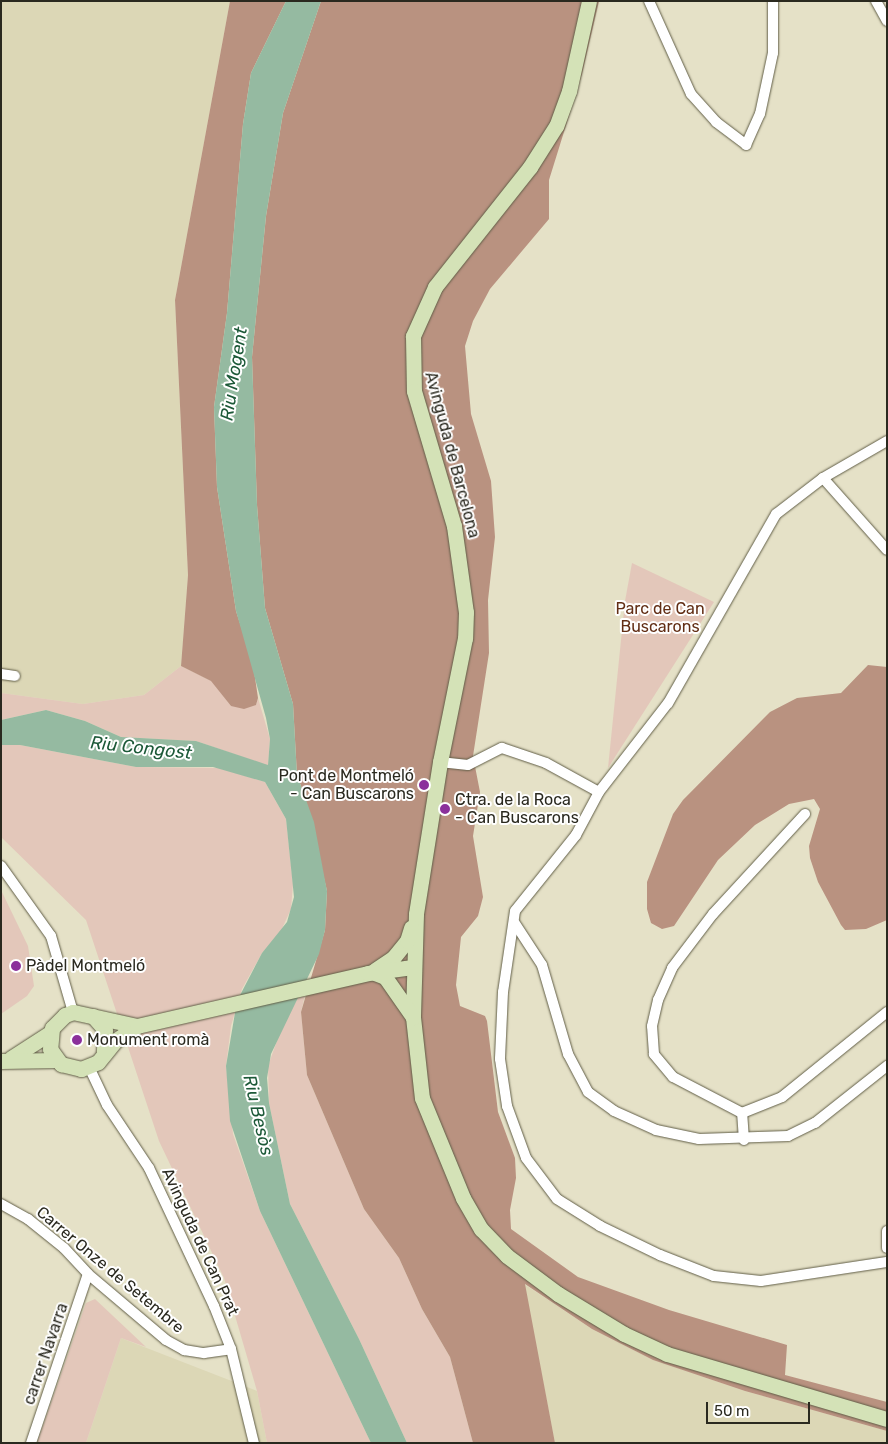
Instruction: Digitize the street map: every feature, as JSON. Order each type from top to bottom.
[{"type":"street","name":"Avinguda de Barcelona","points":[[416,914],[440,762],[466,638],[466,612],[454,526],[414,391],[413,336],[435,287],[543,149],[556,126],[569,91],[590,1]]},
{"type":"street","points":[[649,1],[691,94],[716,122],[746,145],[760,114],[773,53],[773,1]]},
{"type":"street","points":[[876,1],[887,21]]},
{"type":"street","points":[[887,441],[823,478],[776,514],[668,703],[599,792],[576,834],[515,911],[502,992],[500,1059],[508,1106],[526,1158],[557,1199],[617,1234],[714,1276],[761,1281],[887,1262]]},
{"type":"street","points":[[823,478],[887,550]]},
{"type":"street","points":[[1,674],[15,676]]},
{"type":"street","points":[[440,762],[468,765],[502,748],[546,763],[599,792]]},
{"type":"street","points":[[805,814],[713,914],[672,968],[658,1000],[652,1026],[654,1054],[673,1077],[742,1113],[782,1097],[887,1012]]},
{"type":"street","points":[[1,866],[51,936],[73,1012]]},
{"type":"street","points":[[416,914],[413,1017],[418,1079],[427,1114],[467,1206],[481,1229],[507,1256],[602,1321],[666,1354],[887,1419]]},
{"type":"street","points":[[366,974],[393,958],[407,941],[416,914]]},
{"type":"street","points":[[514,922],[542,965],[568,1054],[588,1092],[614,1111],[656,1130],[699,1139],[744,1140],[788,1136],[815,1123],[887,1066]]},
{"type":"street","points":[[4,1060],[50,1033],[57,1021],[73,1012],[137,1026],[366,974],[413,967]]},
{"type":"street","points":[[366,974],[386,977],[413,1017]]},
{"type":"street","points":[[93,1016],[104,1030],[104,1052]]},
{"type":"street","points":[[4,1060],[56,1060],[73,1069],[89,1067],[104,1052],[137,1026]]},
{"type":"street","points":[[50,1033],[50,1049],[56,1060]]},
{"type":"street","name":"Avinguda de Can Prat","points":[[89,1067],[107,1105],[153,1177],[184,1238],[231,1349],[254,1443]]},
{"type":"street","points":[[742,1113],[744,1140]]},
{"type":"street","name":"Carrer Onze de Setembre","points":[[1,1204],[28,1219],[64,1248],[88,1274],[166,1340],[184,1350],[204,1353],[231,1349]]},
{"type":"street","points":[[887,1231],[887,1248]]},
{"type":"street","name":"carrer Navarra","points":[[31,1443],[88,1274]]},
{"type":"shaded area","points":[[1,1],[230,1],[175,300],[188,575],[181,666],[144,695],[83,704],[1,693]]},
{"type":"shaded area","points":[[230,1],[286,1],[251,73],[243,124],[227,313],[214,407],[217,487],[236,611],[253,664],[258,698],[256,705],[244,709],[231,706],[211,681],[181,666],[188,575],[175,300]]},
{"type":"shaded area","points":[[321,1],[599,1],[582,74],[549,180],[549,219],[490,289],[473,321],[465,346],[471,414],[491,481],[495,537],[488,600],[489,653],[473,756],[480,792],[473,836],[483,897],[478,916],[461,937],[456,985],[460,1006],[485,1016],[487,1021],[498,1112],[515,1158],[516,1178],[510,1210],[511,1229],[578,1277],[669,1310],[787,1345],[785,1375],[887,1402],[887,1431],[745,1391],[653,1360],[592,1329],[525,1284],[555,1443],[473,1443],[450,1357],[422,1309],[399,1258],[364,1209],[307,1075],[301,1012],[325,930],[327,891],[305,797],[297,775],[293,704],[265,608],[257,505],[252,357],[266,216],[283,113]]},
{"type":"shaded area","points":[[868,665],[887,667],[887,920],[866,929],[845,930],[841,925],[818,882],[810,858],[809,846],[820,809],[814,799],[789,804],[755,825],[718,860],[674,926],[662,929],[651,923],[647,909],[647,882],[673,814],[683,800],[770,712],[797,698],[841,693]]},
{"type":"shaded area","points":[[524,1284],[592,1329],[653,1360],[745,1391],[887,1431],[887,1443],[555,1443]]},
{"type":"shaded area","points":[[121,1338],[257,1391],[267,1443],[86,1443]]},
{"type":"green space","name":"Parc de Can Buscarons","points":[[632,563],[714,602],[608,768],[625,601]]},
{"type":"green space","points":[[181,666],[212,681],[231,706],[256,705],[258,698],[270,739],[268,766],[196,741],[121,737],[85,721],[46,710],[1,720],[1,693],[83,704],[144,695]]},
{"type":"green space","points":[[1,745],[20,745],[136,767],[221,768],[265,782],[286,819],[293,884],[291,909],[280,933],[262,953],[242,989],[231,1026],[226,1066],[233,1134],[260,1211],[371,1443],[267,1443],[257,1391],[224,1278],[159,1141],[86,920],[1,837]]},
{"type":"green space","name":"Pàdel Montmeló","points":[[1,890],[28,946],[34,986],[27,996],[1,1014]]},
{"type":"green space","points":[[309,979],[301,1012],[307,1075],[364,1209],[399,1258],[422,1309],[450,1357],[473,1443],[407,1443],[359,1339],[290,1204],[269,1103],[268,1066],[284,1021]]},
{"type":"green space","points":[[95,1299],[146,1347],[121,1338],[86,1443],[37,1443],[86,1303]]},
{"type":"water","points":[[286,1],[321,1],[283,113],[266,216],[252,357],[257,505],[265,608],[293,704],[297,775],[314,822],[327,891],[325,930],[319,954],[271,1054],[267,1078],[269,1103],[290,1204],[359,1339],[407,1443],[371,1443],[260,1211],[230,1121],[226,1066],[237,1001],[262,953],[287,922],[294,897],[286,819],[265,782],[213,767],[136,767],[20,745],[1,745],[1,720],[46,710],[85,721],[121,737],[196,741],[268,765],[270,739],[266,718],[236,611],[217,487],[214,407],[227,313],[243,124],[251,73]]},
{"type":"place","name":"Pont de Montmeló - Can Buscarons","points":[[424,785]]},
{"type":"place","name":"Ctra. de la Roca - Can Buscarons","points":[[445,809]]},
{"type":"place","name":"Pàdel Montmeló","points":[[16,966]]},
{"type":"place","name":"Monument romà","points":[[77,1040]]},
{"type":"water label","name":"Riu Mogent","points":[[234,374]]},
{"type":"water label","name":"Riu Congost","points":[[141,748]]},
{"type":"water label","name":"Riu Besòs","points":[[258,1115]]}]
